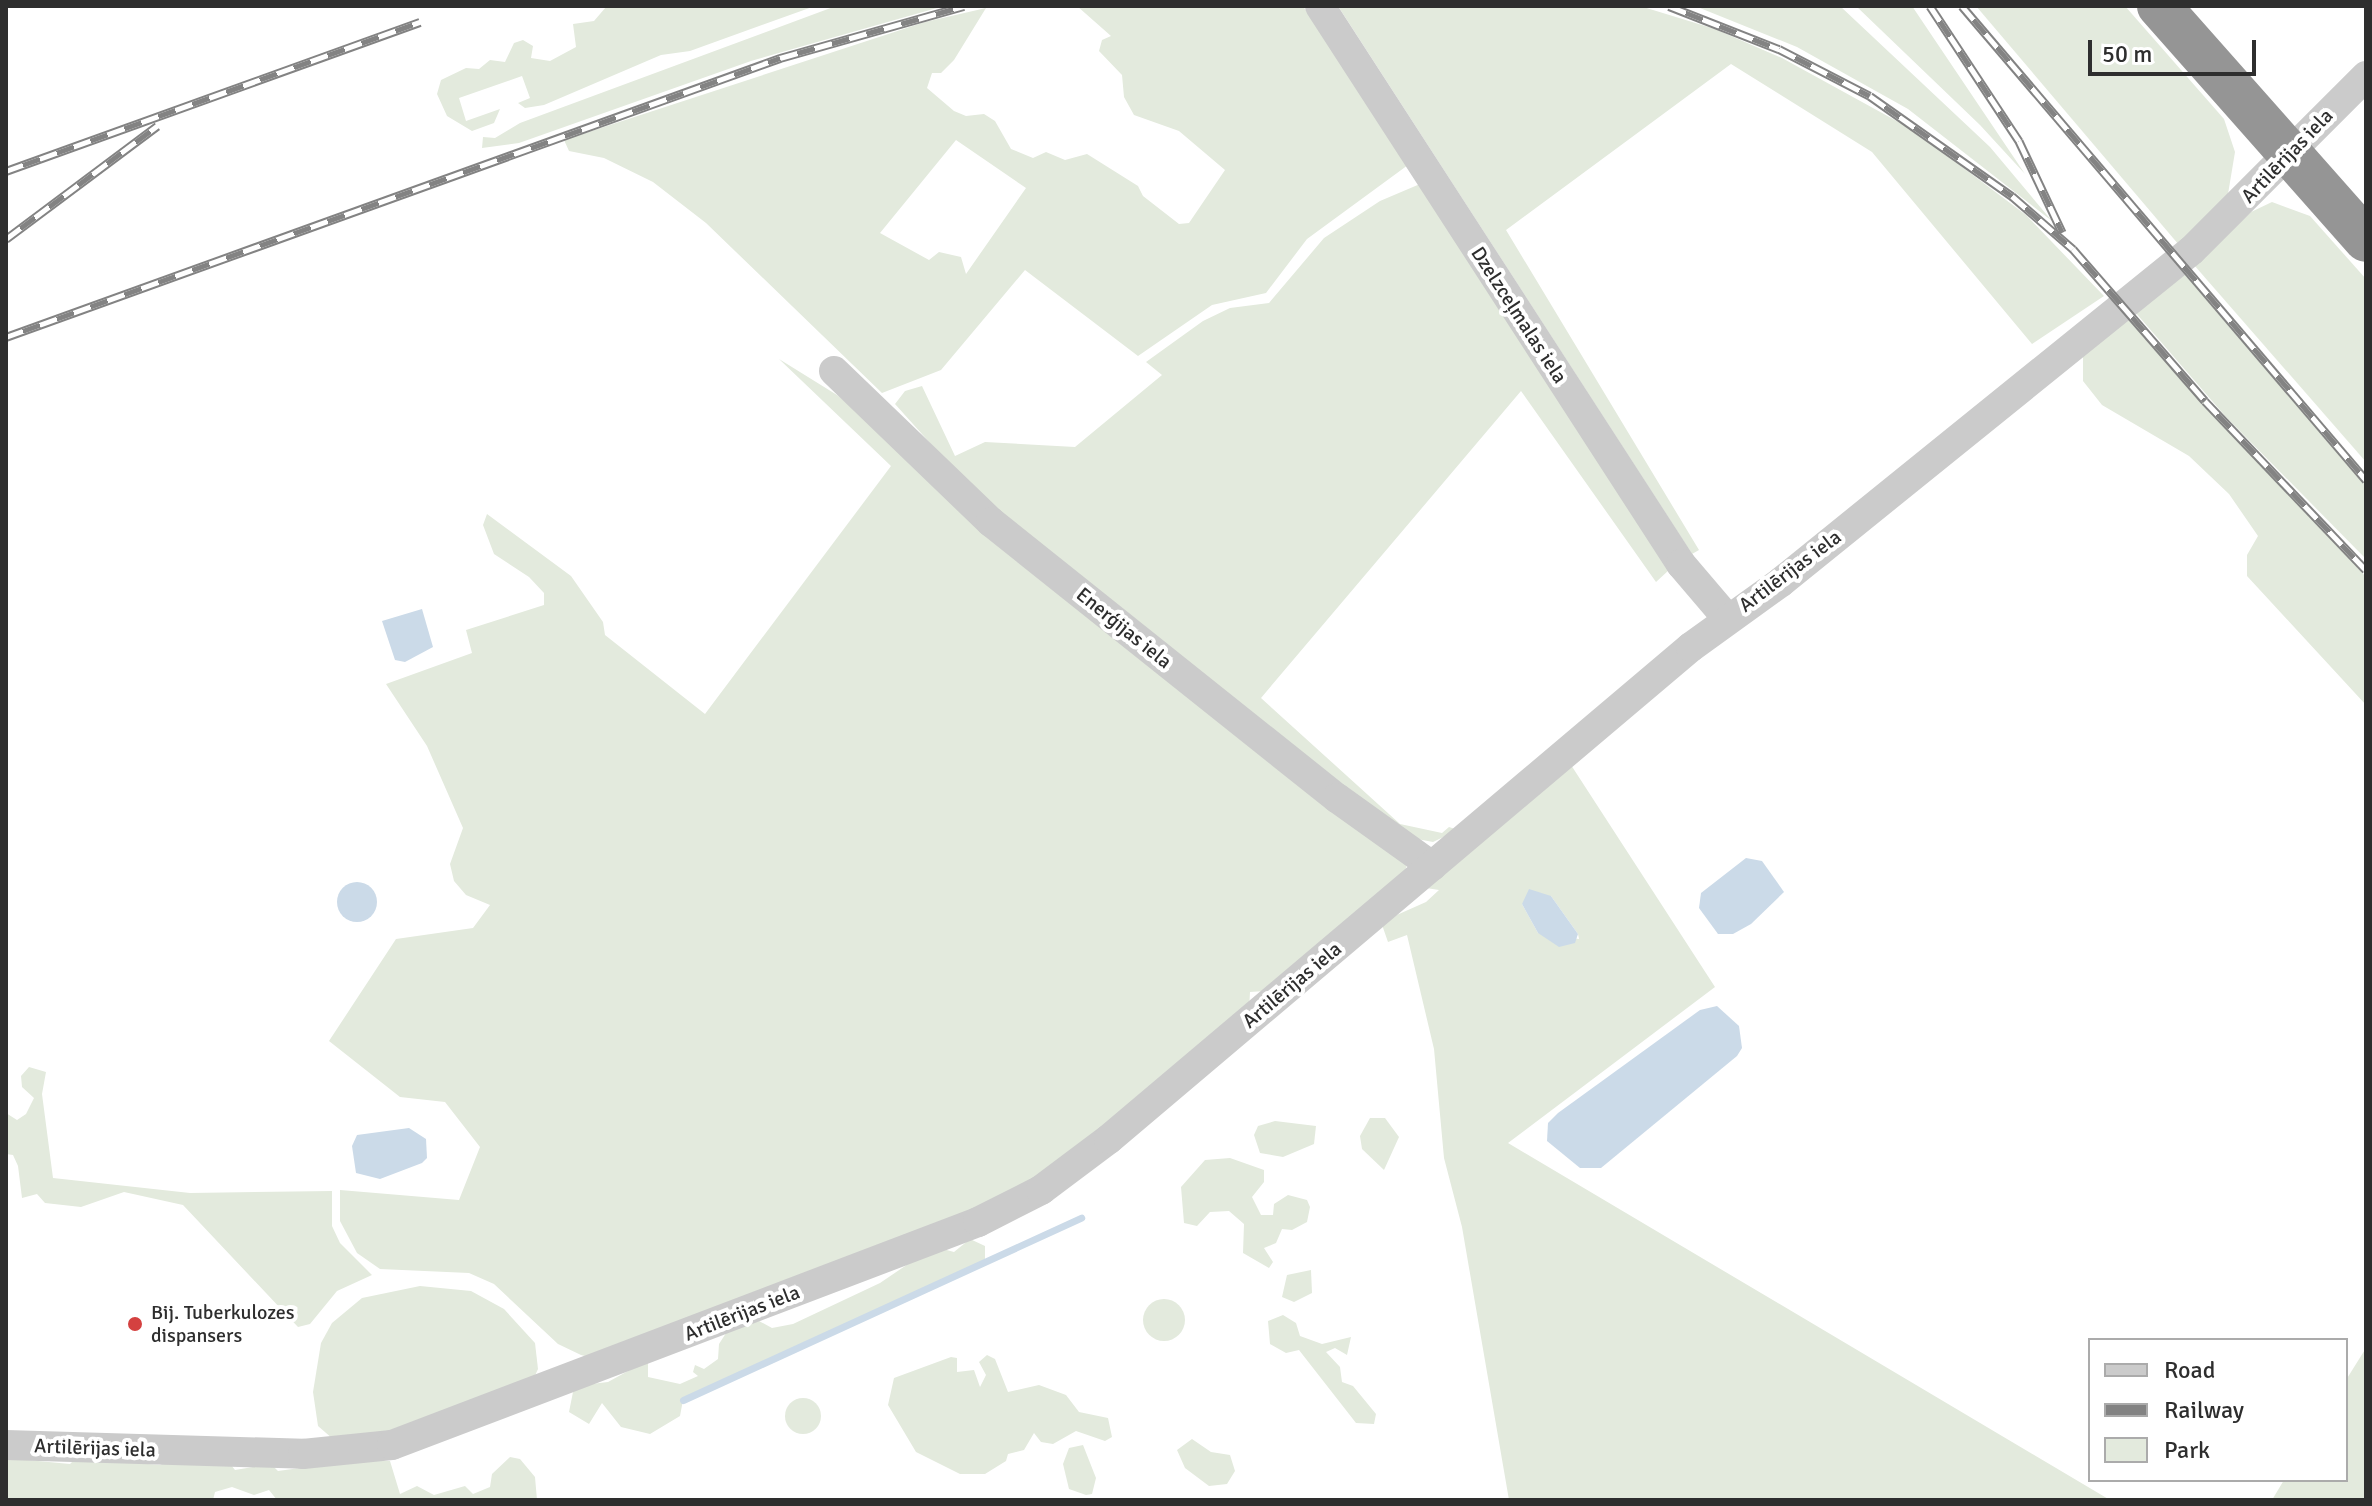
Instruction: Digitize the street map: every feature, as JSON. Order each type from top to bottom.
[{"type":"highway","points":[[2159,6],[2366,240]]},
{"type":"street","name":"Dzelzceļmalas iela","points":[[1320,6],[1681,564],[1727,618]]},
{"type":"street","name":"Artilērijas iela","points":[[6,1445],[303,1454],[392,1445],[978,1222],[1073,1168],[1727,618],[1781,582],[2192,250],[2366,76]]},
{"type":"street","name":"Enerģijas iela","points":[[834,371],[991,522],[1337,798],[1432,866]]},
{"type":"green space","points":[[815,6],[690,51],[661,55],[544,105],[525,108],[518,103],[530,98],[522,76],[459,98],[466,121],[500,109],[494,123],[472,131],[447,116],[437,94],[441,80],[466,68],[479,69],[490,60],[505,62],[514,43],[523,40],[533,46],[531,58],[550,61],[576,47],[573,24],[594,21],[606,7]]},
{"type":"green space","points":[[836,6],[944,6],[751,61],[519,143],[482,148],[483,137],[495,138],[520,123]]},
{"type":"green space","points":[[1077,6],[1303,6],[1408,165],[1307,239],[1266,293],[1212,305],[1138,356],[1025,270],[941,370],[882,393],[706,223],[653,182],[604,158],[569,151],[564,140],[925,22],[986,8],[954,60],[941,73],[932,73],[927,88],[954,111],[966,116],[984,114],[995,121],[1011,149],[1033,158],[1046,152],[1065,160],[1087,154],[1138,186],[1143,196],[1179,224],[1189,223],[1225,170],[1179,131],[1134,115],[1124,97],[1122,75],[1099,51],[1102,40],[1111,36]],"holes":[[[956,140],[1026,188],[966,274],[961,257],[939,252],[929,260],[880,233]]]},
{"type":"green space","points":[[1338,6],[1640,6],[1715,29],[1782,58],[1913,130],[2026,215],[2104,296],[2032,344],[1872,152],[1731,64],[1506,230],[1699,550],[1692,554]]},
{"type":"green space","points":[[1695,6],[1840,6],[1990,147],[2052,221],[1908,109],[1797,47]]},
{"type":"green space","points":[[1856,6],[1912,6],[2025,174],[1980,125]]},
{"type":"green space","points":[[1976,6],[2125,6],[2224,119],[2235,152],[2227,200],[2179,245]]},
{"type":"green space","points":[[1420,184],[1669,570],[1656,582],[1521,391],[1261,698],[1400,824],[1442,833],[1449,827],[1458,830],[1433,842],[1412,838],[1392,824],[974,492],[895,404],[905,391],[922,386],[955,456],[985,442],[1075,447],[1162,375],[1146,362],[1203,321],[1230,308],[1269,303],[1324,238],[1380,201]]},
{"type":"green space","points":[[2272,202],[2310,216],[2366,279],[2366,462],[2194,265],[2251,212]]},
{"type":"green space","points":[[2186,274],[2366,486],[2366,559],[2226,417],[2135,312]]},
{"type":"green space","points":[[2128,316],[2366,577],[2366,705],[2247,576],[2247,555],[2258,536],[2229,494],[2189,456],[2102,405],[2083,381],[2083,354]]},
{"type":"green space","points":[[779,359],[837,395],[1407,865],[1404,874],[1265,991],[1250,992],[1249,1010],[1014,1196],[593,1358],[558,1344],[494,1284],[469,1273],[380,1269],[357,1253],[340,1221],[340,1190],[459,1200],[480,1147],[445,1102],[400,1097],[329,1041],[396,939],[473,928],[490,905],[466,895],[454,881],[450,864],[463,828],[427,746],[386,684],[472,653],[466,630],[544,605],[544,593],[529,577],[494,554],[483,525],[487,514],[571,576],[603,622],[605,635],[705,714],[891,466]]},
{"type":"green space","points":[[1571,765],[1715,987],[1508,1143],[2110,1500],[1509,1500],[1462,1227],[1444,1158],[1434,1049],[1407,935],[1388,942],[1381,922],[1426,902],[1439,890],[1426,888]],"holes":[[[1551,896],[1579,939],[1538,933],[1522,904]]]},
{"type":"green space","points":[[29,1067],[46,1072],[42,1094],[53,1178],[190,1193],[332,1191],[332,1226],[340,1243],[372,1275],[337,1291],[310,1324],[298,1327],[183,1205],[124,1192],[81,1207],[45,1203],[37,1194],[22,1198],[18,1166],[13,1155],[6,1154],[6,1113],[17,1120],[26,1114],[34,1098],[22,1087],[21,1076]]},
{"type":"green space","points":[[1370,1118],[1385,1118],[1399,1137],[1384,1170],[1362,1149],[1360,1136]]},
{"type":"green space","points":[[1275,1121],[1316,1126],[1314,1144],[1283,1157],[1260,1153],[1254,1135],[1258,1126]]},
{"type":"green space","points":[[1230,1158],[1264,1170],[1264,1182],[1252,1197],[1261,1215],[1273,1215],[1274,1204],[1288,1195],[1307,1200],[1310,1207],[1307,1222],[1292,1230],[1282,1229],[1276,1243],[1264,1248],[1273,1262],[1269,1268],[1243,1253],[1244,1224],[1229,1211],[1210,1212],[1197,1226],[1184,1223],[1181,1187],[1205,1160]]},
{"type":"green space","points":[[970,1239],[985,1246],[985,1262],[683,1400],[680,1416],[650,1434],[621,1427],[602,1403],[589,1424],[569,1412],[573,1392],[583,1385],[608,1382],[648,1360],[648,1377],[680,1384],[698,1376],[693,1372],[695,1365],[704,1369],[718,1359],[719,1344],[728,1330],[759,1321],[772,1328],[793,1324],[880,1283],[911,1262],[943,1249],[954,1252]]},
{"type":"green space","points":[[1311,1270],[1312,1293],[1294,1302],[1282,1297],[1287,1275]]},
{"type":"green space","points":[[420,1286],[471,1291],[504,1309],[535,1343],[538,1369],[533,1380],[395,1431],[333,1439],[318,1426],[313,1392],[321,1343],[332,1323],[362,1298]]},
{"type":"green space","points":[[1164,1299],[1179,1305],[1185,1320],[1179,1335],[1164,1341],[1149,1335],[1143,1320],[1149,1305]]},
{"type":"green space","points":[[1283,1315],[1296,1323],[1300,1336],[1322,1344],[1351,1337],[1347,1355],[1335,1348],[1326,1352],[1340,1367],[1342,1382],[1353,1386],[1376,1414],[1374,1424],[1356,1423],[1299,1350],[1286,1353],[1270,1344],[1268,1321]]},
{"type":"green space","points":[[2366,1348],[2366,1500],[2272,1500],[2283,1482],[2348,1482],[2348,1377]]},
{"type":"green space","points":[[987,1355],[995,1359],[1008,1392],[1039,1385],[1066,1395],[1079,1412],[1108,1418],[1112,1437],[1105,1441],[1076,1431],[1053,1444],[1041,1442],[1034,1433],[1024,1450],[1008,1454],[1006,1461],[985,1474],[960,1474],[916,1452],[888,1405],[894,1378],[951,1357],[957,1358],[957,1372],[974,1370],[980,1387],[986,1375],[979,1362]]},
{"type":"green space","points":[[803,1398],[816,1403],[821,1416],[816,1429],[803,1434],[790,1429],[785,1416],[790,1403]]},
{"type":"green space","points":[[1192,1439],[1211,1452],[1230,1455],[1235,1471],[1227,1484],[1209,1486],[1185,1468],[1177,1450]]},
{"type":"green space","points":[[1083,1445],[1096,1478],[1092,1494],[1086,1495],[1069,1489],[1063,1464],[1069,1448]]},
{"type":"green space","points":[[510,1457],[520,1459],[535,1477],[537,1500],[277,1500],[269,1490],[254,1495],[232,1487],[215,1492],[213,1500],[6,1500],[6,1458],[70,1464],[76,1458],[160,1465],[168,1461],[231,1465],[235,1470],[271,1464],[278,1471],[350,1461],[390,1461],[400,1494],[417,1486],[434,1495],[465,1486],[473,1494],[490,1487],[492,1474]]},
{"type":"water","points":[[422,609],[433,647],[405,662],[395,660],[382,621]]},
{"type":"water","points":[[1746,858],[1762,861],[1784,892],[1751,924],[1733,934],[1718,934],[1699,908],[1701,893]]},
{"type":"water","points":[[357,882],[371,888],[377,902],[371,916],[357,922],[343,916],[337,902],[343,888]]},
{"type":"water","points":[[1529,889],[1551,896],[1578,934],[1575,943],[1559,947],[1538,933],[1522,904]]},
{"type":"water","points":[[1717,1006],[1739,1026],[1742,1048],[1737,1056],[1601,1168],[1580,1168],[1547,1141],[1548,1123],[1558,1113],[1700,1010]]},
{"type":"water","points":[[409,1128],[426,1139],[427,1158],[422,1163],[380,1179],[356,1173],[352,1146],[357,1135]]},
{"type":"waterway","points":[[683,1400],[1081,1218]]},
{"type":"railway","points":[[6,337],[780,58],[964,6]]},
{"type":"railway","points":[[1669,6],[1779,49],[1870,96],[2012,196],[2073,249],[2205,401],[2366,570]]},
{"type":"railway","points":[[1930,6],[2019,141],[2062,232]]},
{"type":"railway","points":[[1962,6],[2366,480]]},
{"type":"railway","points":[[6,171],[420,22]]},
{"type":"railway","points":[[6,239],[157,126]]},
{"type":"place","name":"Bij. Tuberkulozes dispansers","points":[[135,1324]]}]
